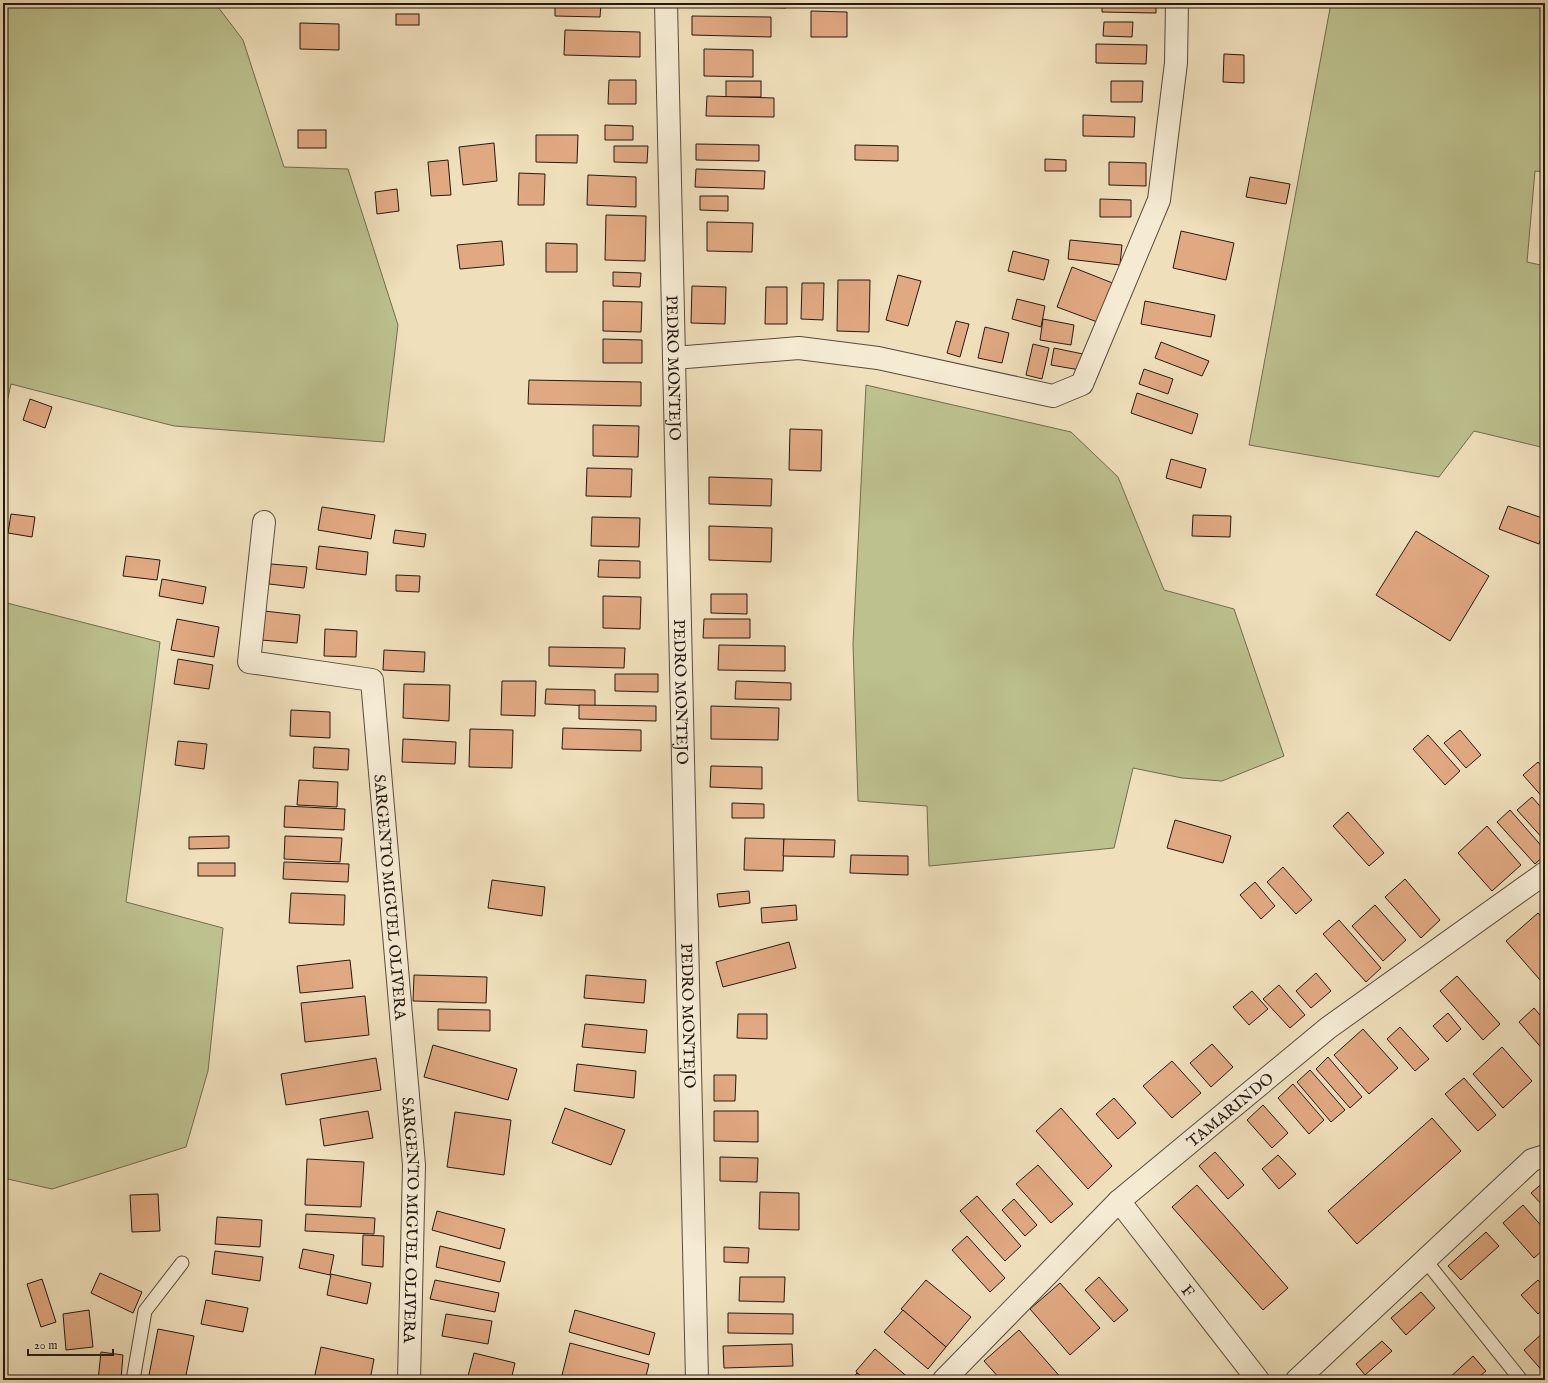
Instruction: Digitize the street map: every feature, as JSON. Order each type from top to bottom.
[{"type":"street","name":"PEDRO MONTEJO","points":[[666,3],[697,1380]]},
{"type":"street","points":[[674,358],[799,348],[878,358],[1053,396],[1082,384],[1159,200],[1176,63],[1177,3]]},
{"type":"street","name":"SARGENTO MIGUEL OLIVERA","points":[[264,522],[249,662],[372,680],[414,1165],[409,1380]]},
{"type":"street","name":"TAMARINDO","points":[[944,1380],[1119,1201],[1328,1028],[1545,874]]},
{"type":"street","points":[[1297,1380],[1532,1160],[1545,1156]]},
{"type":"street","name":"F","points":[[1119,1201],[1258,1380]]},
{"type":"lane","points":[[1425,1260],[1521,1380]]},
{"type":"lane","points":[[133,1380],[145,1311],[182,1263]]},
{"type":"green space","points":[[3,3],[215,3],[243,40],[284,167],[348,169],[398,325],[384,442],[174,426],[11,384],[3,420]]},
{"type":"green space","points":[[1331,3],[1545,3],[1545,172],[1535,171],[1527,262],[1545,266],[1545,448],[1474,431],[1439,477],[1249,445]]},
{"type":"green space","points":[[866,385],[1071,432],[1118,477],[1164,590],[1234,609],[1284,756],[1222,781],[1182,778],[1133,768],[1114,848],[929,866],[927,806],[858,801],[853,644]]},
{"type":"green space","points":[[3,602],[160,642],[126,902],[223,928],[208,1071],[186,1147],[52,1189],[3,1178]]},
{"type":"building","points":[[555,3],[601,3],[600,17],[555,16]]},
{"type":"building","points":[[738,3],[786,3],[786,8],[738,7]]},
{"type":"building","points":[[1102,3],[1156,3],[1156,13],[1102,12]]},
{"type":"building","points":[[811,11],[847,12],[847,37],[811,37]]},
{"type":"building","points":[[396,14],[419,14],[419,25],[396,25]]},
{"type":"building","points":[[692,16],[771,17],[771,37],[692,35]]},
{"type":"building","points":[[1104,22],[1133,22],[1132,37],[1103,36]]},
{"type":"building","points":[[300,23],[339,24],[339,50],[300,49]]},
{"type":"building","points":[[565,30],[640,32],[640,57],[564,55]]},
{"type":"building","points":[[1096,44],[1147,45],[1146,64],[1096,63]]},
{"type":"building","points":[[704,49],[753,50],[753,77],[704,76]]},
{"type":"building","points":[[1224,54],[1244,55],[1244,83],[1223,82]]},
{"type":"building","points":[[609,80],[636,80],[636,104],[608,104]]},
{"type":"building","points":[[726,81],[761,81],[761,97],[726,97]]},
{"type":"building","points":[[1111,81],[1143,81],[1142,102],[1111,102]]},
{"type":"building","points":[[707,96],[774,98],[774,117],[706,116]]},
{"type":"building","points":[[1083,115],[1135,117],[1134,137],[1083,136]]},
{"type":"building","points":[[605,125],[633,126],[633,140],[605,140]]},
{"type":"building","points":[[298,130],[326,130],[326,148],[298,148]]},
{"type":"building","points":[[536,135],[578,135],[577,163],[536,162]]},
{"type":"building","points":[[494,143],[497,181],[463,185],[459,147]]},
{"type":"building","points":[[696,144],[759,145],[759,161],[696,160]]},
{"type":"building","points":[[855,145],[898,146],[898,161],[855,160]]},
{"type":"building","points":[[614,146],[648,146],[647,163],[614,162]]},
{"type":"building","points":[[1045,159],[1066,160],[1066,171],[1045,171]]},
{"type":"building","points":[[448,160],[451,195],[431,196],[428,162]]},
{"type":"building","points":[[1109,162],[1146,163],[1146,186],[1109,185]]},
{"type":"building","points":[[696,169],[765,171],[764,189],[695,187]]},
{"type":"building","points":[[519,173],[545,174],[544,205],[518,205]]},
{"type":"building","points":[[588,175],[636,177],[636,207],[587,205]]},
{"type":"building","points":[[1250,177],[1290,184],[1286,204],[1246,197]]},
{"type":"building","points":[[397,189],[399,211],[377,214],[375,192]]},
{"type":"building","points":[[700,196],[728,196],[728,211],[700,210]]},
{"type":"building","points":[[1100,199],[1131,200],[1131,217],[1100,217]]},
{"type":"building","points":[[606,215],[646,216],[645,261],[605,260]]},
{"type":"building","points":[[707,222],[753,223],[752,252],[707,251]]},
{"type":"building","points":[[1181,231],[1234,243],[1226,280],[1173,268]]},
{"type":"building","points":[[1070,240],[1122,245],[1120,265],[1068,259]]},
{"type":"building","points":[[502,241],[504,265],[460,269],[457,245]]},
{"type":"building","points":[[546,243],[577,244],[577,272],[546,272]]},
{"type":"building","points":[[1013,251],[1049,260],[1044,280],[1008,271]]},
{"type":"building","points":[[1072,267],[1115,284],[1100,323],[1057,307]]},
{"type":"building","points":[[613,272],[641,273],[640,287],[613,286]]},
{"type":"building","points":[[898,275],[921,281],[908,326],[886,320]]},
{"type":"building","points":[[838,280],[870,280],[869,332],[837,331]]},
{"type":"building","points":[[802,283],[824,283],[823,320],[801,319]]},
{"type":"building","points":[[692,286],[726,287],[725,324],[691,323]]},
{"type":"building","points":[[766,287],[787,287],[787,324],[765,324]]},
{"type":"building","points":[[1017,299],[1045,306],[1041,327],[1012,319]]},
{"type":"building","points":[[603,301],[642,302],[641,332],[603,331]]},
{"type":"building","points":[[1145,301],[1215,315],[1211,337],[1141,324]]},
{"type":"building","points":[[1043,319],[1074,325],[1071,345],[1040,340]]},
{"type":"building","points":[[956,321],[969,324],[960,357],[947,353]]},
{"type":"building","points":[[985,327],[1009,333],[1002,363],[978,358]]},
{"type":"building","points":[[603,339],[642,340],[642,363],[603,363]]},
{"type":"building","points":[[1161,342],[1209,361],[1202,376],[1155,358]]},
{"type":"building","points":[[1033,344],[1049,348],[1042,379],[1026,375]]},
{"type":"building","points":[[1054,348],[1083,354],[1080,370],[1051,365]]},
{"type":"building","points":[[1144,369],[1173,379],[1168,394],[1139,384]]},
{"type":"building","points":[[529,380],[641,382],[641,406],[528,404]]},
{"type":"building","points":[[1137,393],[1198,414],[1192,434],[1131,413]]},
{"type":"building","points":[[30,399],[52,407],[45,428],[23,420]]},
{"type":"building","points":[[593,425],[639,426],[638,457],[593,456]]},
{"type":"building","points":[[790,429],[822,430],[821,471],[789,470]]},
{"type":"building","points":[[1171,459],[1206,469],[1201,488],[1166,478]]},
{"type":"building","points":[[587,468],[632,469],[631,497],[586,496]]},
{"type":"building","points":[[709,477],[772,479],[771,506],[709,504]]},
{"type":"building","points":[[1508,506],[1545,519],[1545,528],[1539,544],[1499,529]]},
{"type":"building","points":[[322,507],[375,515],[371,539],[318,530]]},
{"type":"building","points":[[11,514],[35,517],[32,537],[8,533]]},
{"type":"building","points":[[1193,515],[1231,516],[1230,537],[1192,536]]},
{"type":"building","points":[[592,517],[640,518],[639,547],[591,546]]},
{"type":"building","points":[[709,526],[772,528],[771,562],[709,560]]},
{"type":"building","points":[[395,530],[426,534],[424,547],[393,543]]},
{"type":"building","points":[[1416,531],[1489,576],[1450,641],[1376,595]]},
{"type":"building","points":[[319,546],[368,552],[366,575],[316,569]]},
{"type":"building","points":[[126,556],[160,560],[157,580],[123,576]]},
{"type":"building","points":[[599,560],[640,561],[640,578],[598,577]]},
{"type":"building","points":[[271,564],[307,567],[304,588],[269,584]]},
{"type":"building","points":[[396,575],[420,576],[419,592],[396,591]]},
{"type":"building","points":[[162,579],[206,587],[203,604],[159,596]]},
{"type":"building","points":[[711,594],[747,594],[747,614],[711,613]]},
{"type":"building","points":[[603,596],[641,597],[640,629],[603,628]]},
{"type":"building","points":[[264,611],[300,615],[297,643],[261,640]]},
{"type":"building","points":[[177,619],[219,627],[214,657],[171,650]]},
{"type":"building","points":[[704,619],[750,619],[750,638],[703,638]]},
{"type":"building","points":[[325,629],[357,631],[356,657],[324,656]]},
{"type":"building","points":[[719,645],[785,646],[785,671],[718,670]]},
{"type":"building","points":[[549,647],[625,648],[624,668],[549,666]]},
{"type":"building","points":[[384,650],[425,652],[424,672],[383,670]]},
{"type":"building","points":[[178,659],[213,665],[209,689],[174,684]]},
{"type":"building","points":[[615,674],[658,674],[658,692],[615,691]]},
{"type":"building","points":[[502,681],[536,681],[535,716],[501,715]]},
{"type":"building","points":[[736,681],[791,683],[791,700],[735,699]]},
{"type":"building","points":[[404,684],[450,685],[449,721],[403,718]]},
{"type":"building","points":[[546,689],[595,690],[595,706],[545,704]]},
{"type":"building","points":[[579,705],[656,706],[656,721],[579,719]]},
{"type":"building","points":[[711,706],[779,708],[778,740],[711,739]]},
{"type":"building","points":[[291,710],[330,712],[330,738],[290,736]]},
{"type":"building","points":[[563,728],[641,730],[641,751],[562,749]]},
{"type":"building","points":[[470,729],[513,730],[512,768],[469,767]]},
{"type":"building","points":[[1460,730],[1481,755],[1466,768],[1444,743]]},
{"type":"building","points":[[1428,735],[1460,771],[1445,785],[1413,749]]},
{"type":"building","points":[[403,739],[456,742],[455,764],[402,762]]},
{"type":"building","points":[[178,741],[207,744],[204,769],[175,765]]},
{"type":"building","points":[[314,747],[349,749],[348,770],[313,768]]},
{"type":"building","points":[[1538,762],[1545,770],[1545,800],[1523,775]]},
{"type":"building","points":[[711,766],[762,767],[762,789],[710,787]]},
{"type":"building","points":[[299,780],[338,782],[337,807],[297,805]]},
{"type":"building","points":[[1532,797],[1545,812],[1545,841],[1517,810]]},
{"type":"building","points":[[732,803],[764,804],[764,818],[732,818]]},
{"type":"building","points":[[285,806],[345,809],[344,830],[284,827]]},
{"type":"building","points":[[1510,810],[1545,850],[1545,855],[1535,864],[1497,822]]},
{"type":"building","points":[[1348,812],[1384,853],[1369,866],[1333,826]]},
{"type":"building","points":[[1175,820],[1231,836],[1223,863],[1167,848]]},
{"type":"building","points":[[1487,826],[1521,865],[1492,891],[1458,853]]},
{"type":"building","points":[[229,836],[229,848],[189,849],[189,837]]},
{"type":"building","points":[[285,836],[342,838],[340,862],[284,859]]},
{"type":"building","points":[[745,838],[784,839],[783,871],[744,870]]},
{"type":"building","points":[[784,839],[835,840],[834,857],[783,856]]},
{"type":"building","points":[[851,855],[908,856],[908,875],[850,873]]},
{"type":"building","points":[[284,862],[349,864],[348,882],[283,879]]},
{"type":"building","points":[[198,863],[235,863],[235,876],[198,876]]},
{"type":"building","points":[[1283,867],[1312,900],[1296,914],[1267,882]]},
{"type":"building","points":[[1405,879],[1440,920],[1421,938],[1385,897]]},
{"type":"building","points":[[492,880],[545,887],[542,916],[488,908]]},
{"type":"building","points":[[1255,882],[1275,906],[1261,919],[1240,895]]},
{"type":"building","points":[[749,891],[750,903],[719,907],[717,894]]},
{"type":"building","points":[[291,893],[345,895],[344,925],[289,923]]},
{"type":"building","points":[[796,905],[797,920],[762,923],[761,908]]},
{"type":"building","points":[[1375,905],[1406,940],[1383,961],[1352,926]]},
{"type":"building","points":[[1538,913],[1545,921],[1545,975],[1540,980],[1506,941]]},
{"type":"building","points":[[1339,920],[1381,968],[1366,982],[1323,934]]},
{"type":"building","points":[[789,942],[796,968],[723,987],[716,962]]},
{"type":"building","points":[[350,960],[353,988],[300,993],[297,966]]},
{"type":"building","points":[[1316,973],[1331,991],[1311,1008],[1296,991]]},
{"type":"building","points":[[414,975],[487,977],[486,1003],[413,1001]]},
{"type":"building","points":[[586,975],[646,980],[644,1003],[584,998]]},
{"type":"building","points":[[1457,976],[1500,1024],[1483,1040],[1440,991]]},
{"type":"building","points":[[1279,985],[1305,1015],[1290,1028],[1263,999]]},
{"type":"building","points":[[1252,991],[1268,1009],[1249,1025],[1233,1007]]},
{"type":"building","points":[[365,996],[369,1035],[305,1042],[301,1003]]},
{"type":"building","points":[[1534,1008],[1545,1021],[1545,1052],[1519,1022]]},
{"type":"building","points":[[438,1009],[490,1010],[490,1031],[438,1030]]},
{"type":"building","points":[[1448,1013],[1461,1029],[1447,1042],[1433,1026]]},
{"type":"building","points":[[738,1014],[767,1014],[767,1039],[737,1038]]},
{"type":"building","points":[[585,1024],[647,1030],[645,1053],[582,1047]]},
{"type":"building","points":[[1400,1027],[1429,1059],[1415,1071],[1387,1039]]},
{"type":"building","points":[[1363,1029],[1398,1068],[1369,1094],[1334,1055]]},
{"type":"building","points":[[1212,1044],[1233,1067],[1211,1087],[1190,1063]]},
{"type":"building","points":[[433,1045],[517,1069],[508,1100],[424,1077]]},
{"type":"building","points":[[1502,1047],[1532,1081],[1503,1108],[1473,1074]]},
{"type":"building","points":[[1328,1057],[1362,1097],[1350,1108],[1316,1069]]},
{"type":"building","points":[[376,1058],[381,1090],[286,1105],[281,1074]]},
{"type":"building","points":[[1172,1061],[1201,1093],[1172,1118],[1143,1086]]},
{"type":"building","points":[[577,1064],[636,1071],[634,1098],[574,1091]]},
{"type":"building","points":[[1310,1070],[1345,1110],[1331,1122],[1297,1082]]},
{"type":"building","points":[[714,1075],[736,1075],[735,1101],[714,1101]]},
{"type":"building","points":[[1464,1078],[1496,1115],[1478,1131],[1445,1094]]},
{"type":"building","points":[[1293,1084],[1324,1120],[1309,1134],[1278,1098]]},
{"type":"building","points":[[1114,1098],[1136,1123],[1118,1139],[1096,1114]]},
{"type":"building","points":[[1263,1105],[1288,1133],[1272,1148],[1247,1120]]},
{"type":"building","points":[[565,1108],[625,1130],[611,1165],[552,1143]]},
{"type":"building","points":[[1061,1108],[1112,1166],[1088,1189],[1036,1131]]},
{"type":"building","points":[[368,1111],[373,1138],[324,1146],[320,1119]]},
{"type":"building","points":[[714,1111],[758,1111],[758,1142],[714,1141]]},
{"type":"building","points":[[455,1112],[511,1120],[504,1175],[447,1167]]},
{"type":"building","points":[[1432,1118],[1461,1151],[1357,1244],[1328,1211]]},
{"type":"building","points":[[1215,1152],[1244,1185],[1228,1199],[1199,1166]]},
{"type":"building","points":[[1278,1155],[1296,1174],[1279,1189],[1262,1169]]},
{"type":"building","points":[[720,1157],[758,1158],[757,1182],[720,1181]]},
{"type":"building","points":[[307,1159],[364,1162],[361,1207],[305,1205]]},
{"type":"building","points":[[1038,1165],[1073,1204],[1051,1223],[1016,1184]]},
{"type":"building","points":[[1545,1181],[1545,1208],[1531,1193]]},
{"type":"building","points":[[1197,1185],[1288,1288],[1263,1310],[1172,1207]]},
{"type":"building","points":[[760,1192],[799,1193],[799,1230],[759,1229]]},
{"type":"building","points":[[158,1194],[160,1231],[132,1232],[130,1195]]},
{"type":"building","points":[[977,1196],[1021,1246],[1005,1261],[960,1211]]},
{"type":"building","points":[[1014,1199],[1037,1225],[1025,1236],[1002,1210]]},
{"type":"building","points":[[1523,1205],[1545,1230],[1545,1248],[1534,1258],[1503,1223]]},
{"type":"building","points":[[437,1211],[505,1229],[500,1249],[432,1230]]},
{"type":"building","points":[[306,1214],[375,1218],[374,1234],[305,1231]]},
{"type":"building","points":[[217,1217],[262,1220],[260,1247],[215,1244]]},
{"type":"building","points":[[1486,1232],[1499,1246],[1461,1280],[1448,1266]]},
{"type":"building","points":[[363,1235],[384,1236],[383,1267],[362,1265]]},
{"type":"building","points":[[967,1236],[1005,1278],[990,1292],[952,1250]]},
{"type":"building","points":[[440,1246],[505,1262],[500,1282],[436,1267]]},
{"type":"building","points":[[724,1247],[749,1248],[748,1263],[724,1262]]},
{"type":"building","points":[[303,1249],[334,1255],[330,1275],[299,1268]]},
{"type":"building","points":[[215,1251],[263,1257],[260,1281],[212,1274]]},
{"type":"building","points":[[100,1273],[142,1292],[133,1313],[91,1293]]},
{"type":"building","points":[[331,1274],[371,1283],[367,1304],[327,1295]]},
{"type":"building","points":[[740,1277],[785,1277],[784,1302],[739,1301]]},
{"type":"building","points":[[1099,1277],[1128,1310],[1114,1322],[1085,1290]]},
{"type":"building","points":[[42,1279],[56,1322],[41,1327],[27,1284]]},
{"type":"building","points":[[435,1280],[499,1293],[495,1312],[430,1299]]},
{"type":"building","points":[[926,1280],[971,1317],[946,1347],[901,1309]]},
{"type":"building","points":[[1538,1280],[1545,1288],[1545,1307],[1538,1314],[1521,1295]]},
{"type":"building","points":[[1060,1283],[1100,1328],[1070,1355],[1030,1309]]},
{"type":"building","points":[[1421,1292],[1435,1308],[1406,1335],[1391,1318]]},
{"type":"building","points":[[206,1300],[248,1308],[243,1332],[201,1324]]},
{"type":"building","points":[[89,1310],[93,1347],[66,1350],[63,1314]]},
{"type":"building","points":[[575,1310],[655,1333],[649,1355],[569,1332]]},
{"type":"building","points":[[903,1310],[946,1347],[928,1369],[884,1332]]},
{"type":"building","points":[[728,1313],[793,1314],[793,1334],[728,1333]]},
{"type":"building","points":[[446,1314],[492,1321],[488,1344],[442,1336]]},
{"type":"building","points":[[158,1329],[194,1336],[185,1380],[172,1380],[149,1375]]},
{"type":"building","points":[[1019,1330],[1063,1380],[1001,1380],[984,1361]]},
{"type":"building","points":[[1545,1331],[1545,1374],[1524,1350]]},
{"type":"building","points":[[1382,1341],[1392,1351],[1365,1375],[1356,1364]]},
{"type":"building","points":[[570,1343],[649,1364],[645,1380],[581,1380],[562,1375]]},
{"type":"building","points":[[792,1344],[793,1366],[724,1368],[723,1346]]},
{"type":"building","points":[[321,1347],[374,1359],[370,1380],[314,1379]]},
{"type":"building","points":[[875,1349],[911,1380],[866,1380],[857,1373],[856,1371]]},
{"type":"building","points":[[101,1352],[123,1355],[121,1380],[98,1380]]},
{"type":"building","points":[[474,1353],[515,1363],[511,1380],[484,1380],[468,1376]]},
{"type":"building","points":[[1473,1356],[1486,1371],[1475,1380],[1447,1380]]},
{"type":"building","points":[[857,1373],[866,1380],[851,1380]]}]
